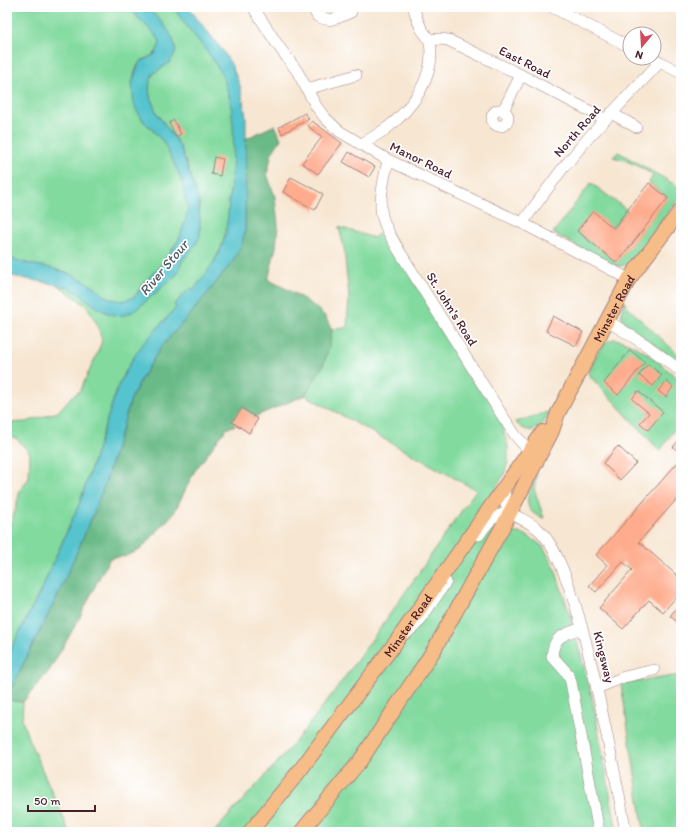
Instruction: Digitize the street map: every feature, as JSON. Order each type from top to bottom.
[{"type":"main road","name":"Minster Road","points":[[250,832],[301,769],[396,642],[505,487],[552,431],[558,413],[629,279],[681,210]]},
{"type":"main road","name":"Minster Road","points":[[301,832],[360,760],[434,650],[510,513],[533,455]]},
{"type":"street","name":"Manor Road","points":[[252,7],[297,71],[316,106],[325,118],[339,131],[388,160],[522,223],[629,279]]},
{"type":"street","points":[[313,7],[317,16],[325,20],[332,20],[350,12]]},
{"type":"street","points":[[361,145],[387,128],[407,109],[419,93],[427,75],[432,57],[430,40],[415,16],[414,7]]},
{"type":"street","points":[[552,7],[622,43]]},
{"type":"street","name":"East Road","points":[[430,40],[448,40],[608,116],[636,127]]},
{"type":"street","points":[[662,63],[681,73]]},
{"type":"street","name":"North Road","points":[[522,223],[562,168],[651,66]]},
{"type":"street","points":[[307,89],[356,75]]},
{"type":"street","points":[[503,111],[521,75]]},
{"type":"street","name":"St. John's Road","points":[[388,160],[381,210],[386,226],[398,249],[497,408],[512,430],[533,455]]},
{"type":"street","points":[[606,320],[646,345],[681,371]]},
{"type":"street","points":[[505,487],[506,508],[510,513]]},
{"type":"street","points":[[396,642],[419,622],[488,523],[501,514],[510,513]]},
{"type":"street","name":"Kingsway","points":[[510,513],[533,525],[544,536],[559,561],[567,581],[582,628],[607,729],[626,832]]},
{"type":"street","points":[[582,628],[564,634],[555,641],[552,656],[568,674],[571,682],[599,831]]},
{"type":"street","points":[[597,688],[624,676],[654,670]]},
{"type":"green space","points":[[7,7],[128,7],[159,39],[160,44],[156,52],[141,61],[136,68],[133,81],[134,99],[142,119],[168,148],[186,195],[188,210],[182,233],[169,254],[160,266],[145,281],[135,296],[129,300],[112,300],[87,283],[73,276],[7,257]]},
{"type":"green space","points":[[147,7],[173,7],[211,55],[227,87],[233,117],[234,148],[225,237],[220,250],[208,271],[193,290],[190,288],[174,305],[176,308],[159,326],[132,360],[118,386],[80,502],[42,588],[7,657],[7,532],[15,511],[20,490],[29,478],[30,453],[17,439],[7,435],[7,423],[26,422],[58,412],[70,398],[80,391],[102,341],[98,326],[87,306],[55,283],[73,289],[82,296],[138,308],[178,273],[181,263],[196,244],[199,204],[190,174],[180,146],[156,112],[150,97],[150,81],[153,74],[170,62],[173,39],[164,25]]},
{"type":"green space","points":[[275,125],[281,139],[272,153],[267,174],[275,197],[278,225],[276,247],[268,280],[305,300],[324,315],[332,329],[329,347],[323,366],[305,395],[226,429],[194,472],[174,513],[141,549],[126,556],[110,558],[79,619],[49,671],[23,702],[7,700],[7,696],[58,595],[93,515],[105,483],[131,399],[140,381],[161,347],[193,311],[233,261],[245,231],[245,139]]},
{"type":"green space","points":[[618,152],[681,188],[681,196],[631,261],[620,266],[612,265],[553,233],[591,183],[627,210],[613,228],[593,212],[577,231],[617,262],[668,198],[649,183],[653,175],[629,162],[613,157]]},
{"type":"green space","points":[[386,226],[509,426],[503,430],[508,446],[508,462],[504,475],[497,486],[468,550],[470,550],[478,539],[494,523],[496,524],[487,557],[494,558],[504,538],[512,532],[524,534],[537,542],[543,547],[554,566],[571,619],[592,697],[617,832],[214,832],[289,749],[345,677],[476,490],[305,395],[323,364],[332,329],[347,328],[349,297],[344,248],[339,227],[374,238]]},
{"type":"green space","points":[[624,301],[628,308],[681,357],[681,365],[625,323],[622,318],[622,307]]},
{"type":"green space","points":[[614,339],[624,341],[641,350],[681,381],[681,419],[660,451],[588,374],[601,348],[604,344]]},
{"type":"green space","points":[[551,411],[544,422],[536,429],[526,430],[515,422]]},
{"type":"green space","points":[[537,474],[534,489],[544,518],[531,511],[528,505],[531,487]]},
{"type":"green space","points":[[681,675],[681,832],[644,832],[621,684]]},
{"type":"green space","points":[[7,700],[23,702],[22,720],[28,738],[69,832],[7,832]]},
{"type":"water","name":"River Stour","points":[[128,7],[147,7],[164,25],[173,39],[176,50],[170,62],[153,74],[149,88],[150,97],[156,112],[180,146],[199,204],[200,236],[196,244],[181,263],[178,273],[138,308],[128,314],[119,316],[102,310],[68,287],[7,275],[7,257],[73,275],[93,286],[105,296],[111,299],[123,301],[134,297],[139,292],[142,285],[159,267],[180,237],[188,211],[181,178],[164,143],[145,123],[134,104],[132,83],[139,63],[155,54],[160,44],[159,39]]},
{"type":"water","points":[[173,7],[188,7],[223,51],[231,64],[240,86],[246,117],[245,231],[242,244],[233,261],[193,311],[161,347],[140,381],[131,399],[105,483],[93,515],[58,595],[7,696],[7,657],[42,588],[80,502],[118,386],[142,345],[176,308],[174,305],[190,288],[193,290],[208,271],[218,256],[225,237],[233,163],[233,132],[230,102],[221,73],[216,64]]},
{"type":"building","points":[[305,113],[309,119],[282,134],[279,127]]},
{"type":"building","points":[[174,120],[181,134],[176,137],[169,123]]},
{"type":"building","points":[[312,121],[342,143],[318,174],[302,163],[322,137],[308,126]]},
{"type":"building","points":[[349,152],[375,167],[369,177],[343,162]]},
{"type":"building","points":[[214,157],[223,159],[220,176],[211,174]]},
{"type":"building","points":[[291,177],[323,194],[315,210],[283,192]]},
{"type":"building","points":[[649,183],[668,198],[617,263],[577,231],[593,211],[613,228]]},
{"type":"building","points":[[553,316],[583,332],[576,346],[546,331]]},
{"type":"building","points":[[630,350],[645,362],[618,395],[604,383]]},
{"type":"building","points":[[648,364],[662,375],[653,386],[639,375]]},
{"type":"building","points":[[666,381],[673,387],[666,397],[658,391]]},
{"type":"building","points":[[638,391],[663,412],[648,430],[640,423],[649,413],[632,399]]},
{"type":"building","points":[[242,408],[258,419],[249,433],[232,422]]},
{"type":"building","points":[[681,438],[681,453],[673,447]]},
{"type":"building","points":[[618,446],[636,463],[620,480],[603,463]]},
{"type":"building","points":[[679,461],[681,463],[681,504],[676,500],[639,542],[681,579],[681,592],[663,612],[649,600],[623,629],[599,608],[632,570],[623,562],[596,592],[589,586],[607,565],[596,555]]},
{"type":"building","points":[[681,603],[681,625],[670,616]]}]
